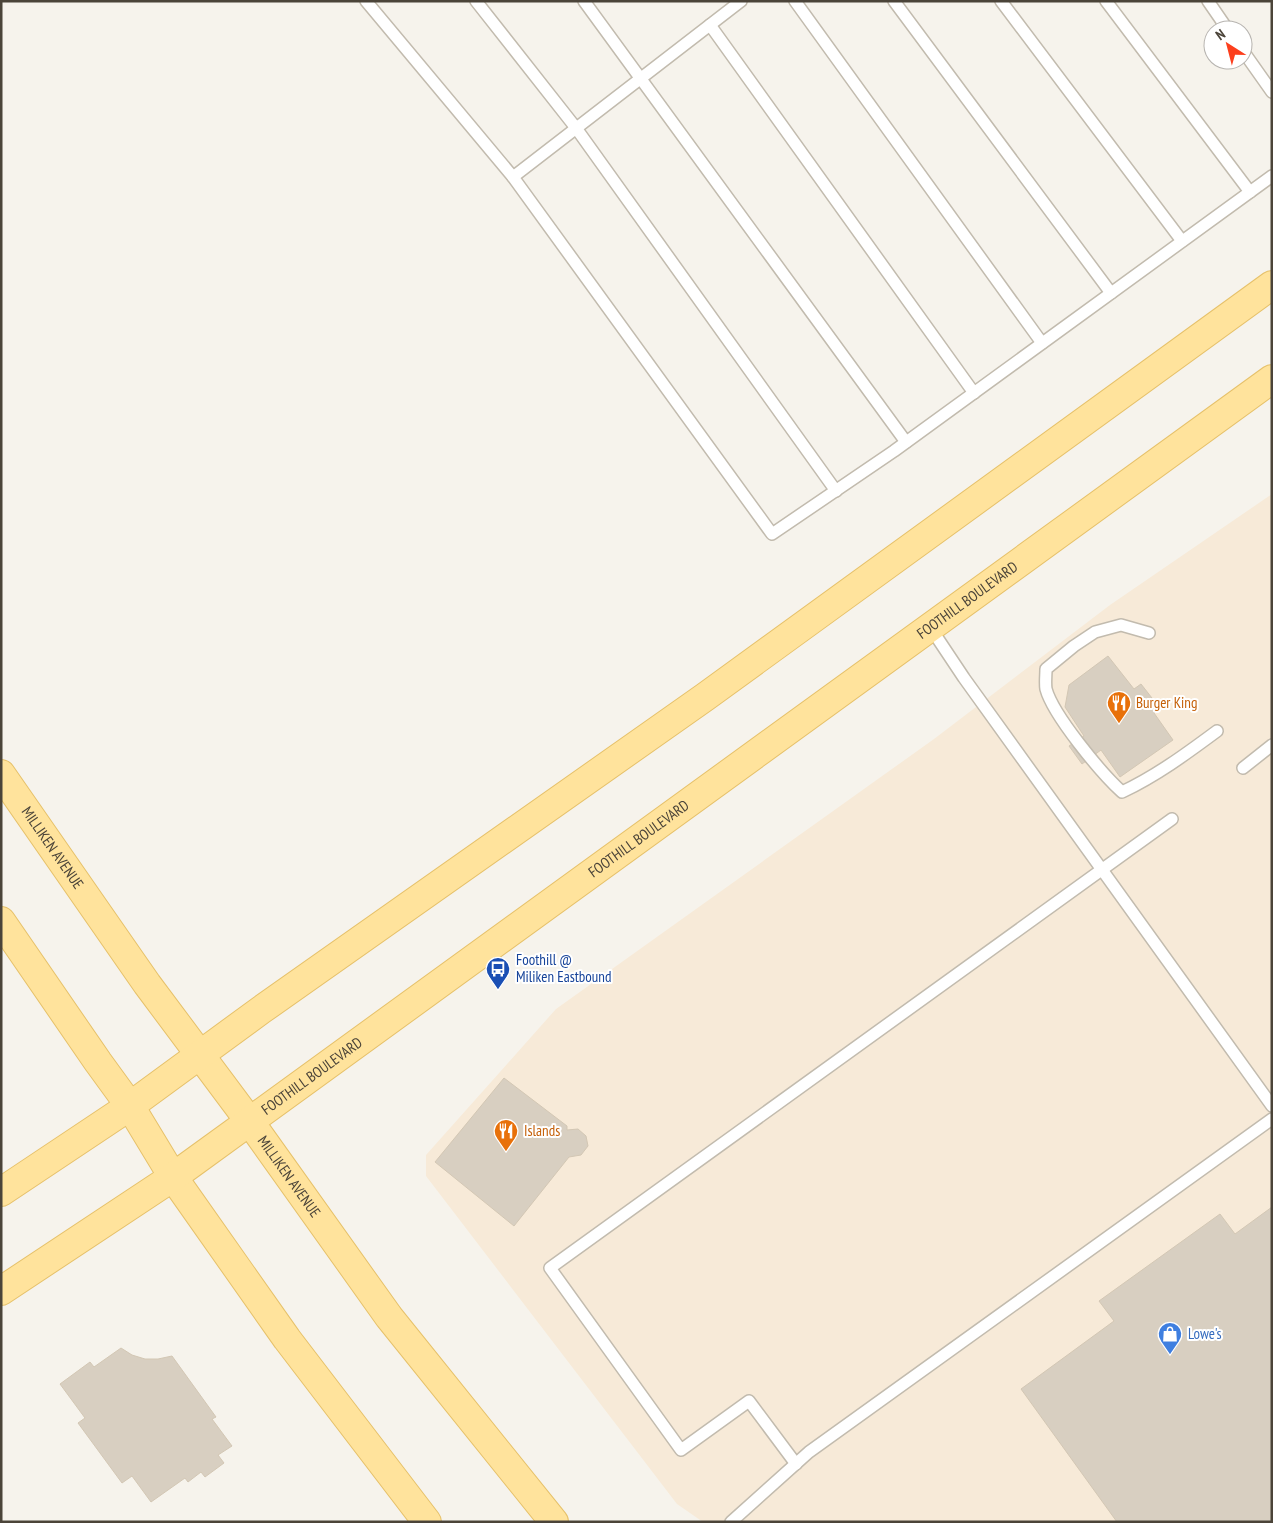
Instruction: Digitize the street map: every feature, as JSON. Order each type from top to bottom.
[{"type":"main road","points":[[1,1192],[130,1106],[269,1004],[705,697],[1272,285]]},
{"type":"main road","name":"FOOTHILL BOULEVARD","points":[[1,1291],[173,1177],[250,1122],[1272,379]]},
{"type":"main road","name":"MILLIKEN AVENUE","points":[[1,774],[147,984],[250,1122],[389,1317],[554,1522]]},
{"type":"main road","points":[[1,921],[130,1106],[173,1177],[287,1339],[428,1522]]},
{"type":"lane","points":[[366,1],[512,177],[772,534],[906,442],[1272,176]]},
{"type":"lane","points":[[476,1],[576,128],[836,491]]},
{"type":"lane","points":[[584,1],[906,442]]},
{"type":"lane","points":[[512,177],[741,1]]},
{"type":"lane","points":[[795,1],[1042,343]]},
{"type":"lane","points":[[894,1],[1111,293]]},
{"type":"lane","points":[[1002,1],[1182,241]]},
{"type":"lane","points":[[1106,1],[1250,192]]},
{"type":"lane","points":[[1208,1],[1221,20]]},
{"type":"lane","points":[[710,25],[974,393]]},
{"type":"lane","points":[[1253,65],[1272,92]]},
{"type":"lane","points":[[1148,633],[1121,624],[1095,632],[1046,669],[1046,689],[1058,714],[1105,777],[1122,792],[1176,762],[1216,731]]},
{"type":"lane","points":[[930,626],[964,678],[1272,1106]]},
{"type":"lane","points":[[1243,768],[1272,745]]},
{"type":"lane","points":[[796,1464],[749,1401],[681,1450],[550,1268],[1172,819]]},
{"type":"lane","points":[[731,1522],[810,1452],[1272,1119]]},
{"type":"shaded area","points":[[1272,494],[1272,1522],[703,1522],[677,1504],[426,1176],[426,1155],[556,1009],[934,739],[1110,605]]},
{"type":"building","name":"Burger King","points":[[1108,656],[1134,689],[1141,684],[1159,707],[1154,713],[1173,740],[1120,777],[1101,750],[1082,764],[1069,746],[1084,736],[1065,707],[1069,685]]},
{"type":"building","points":[[504,1078],[567,1126],[567,1130],[578,1129],[586,1136],[588,1146],[581,1155],[569,1157],[514,1226],[435,1162]]},
{"type":"building","name":"Lowe's","points":[[1272,1207],[1272,1522],[1117,1522],[1021,1389],[1114,1321],[1099,1301],[1220,1214],[1235,1234]]},
{"type":"building","points":[[121,1348],[132,1355],[145,1359],[172,1356],[216,1417],[212,1419],[232,1446],[218,1455],[224,1463],[205,1477],[201,1472],[188,1482],[185,1478],[151,1502],[132,1476],[122,1483],[78,1423],[85,1418],[60,1384],[90,1362],[94,1367]]},
{"type":"place","name":"Burger King","points":[[1119,724]]},
{"type":"place","name":"Foothill @ Miliken Eastbound","points":[[498,990]]},
{"type":"place","name":"Islands","points":[[506,1152]]},
{"type":"place","name":"Lowe's","points":[[1170,1355]]}]
